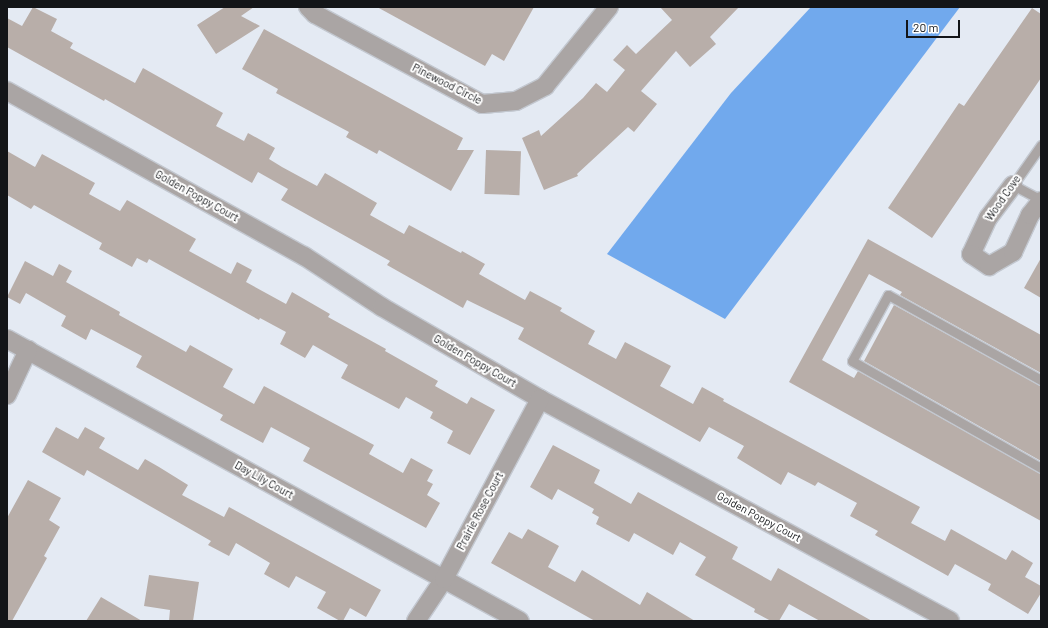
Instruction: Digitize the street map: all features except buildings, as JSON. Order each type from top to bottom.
[{"type":"street","name":"Pinewood Circle","points":[[308,7],[315,14],[482,104],[516,101],[545,86],[610,7]]},
{"type":"street","name":"Golden Poppy Court","points":[[7,91],[304,256],[382,307],[540,399],[950,621]]},
{"type":"street","name":"Wood Cove","points":[[1013,185],[988,218],[971,254],[989,266],[1013,252],[1030,215],[1041,201]]},
{"type":"street","name":"Day Lily Court","points":[[7,339],[520,621]]},
{"type":"street","points":[[7,395],[28,350]]},
{"type":"street","name":"Prairie Rose Court","points":[[416,621],[444,578],[540,399]]},
{"type":"lane","name":"Wood Cove","points":[[1013,185],[1041,145]]},
{"type":"lane","points":[[1013,185],[1041,201]]},
{"type":"lane","points":[[1041,380],[888,296],[852,362],[1041,468]]},
{"type":"water","points":[[811,7],[960,7],[725,319],[607,254],[731,93]]}]
